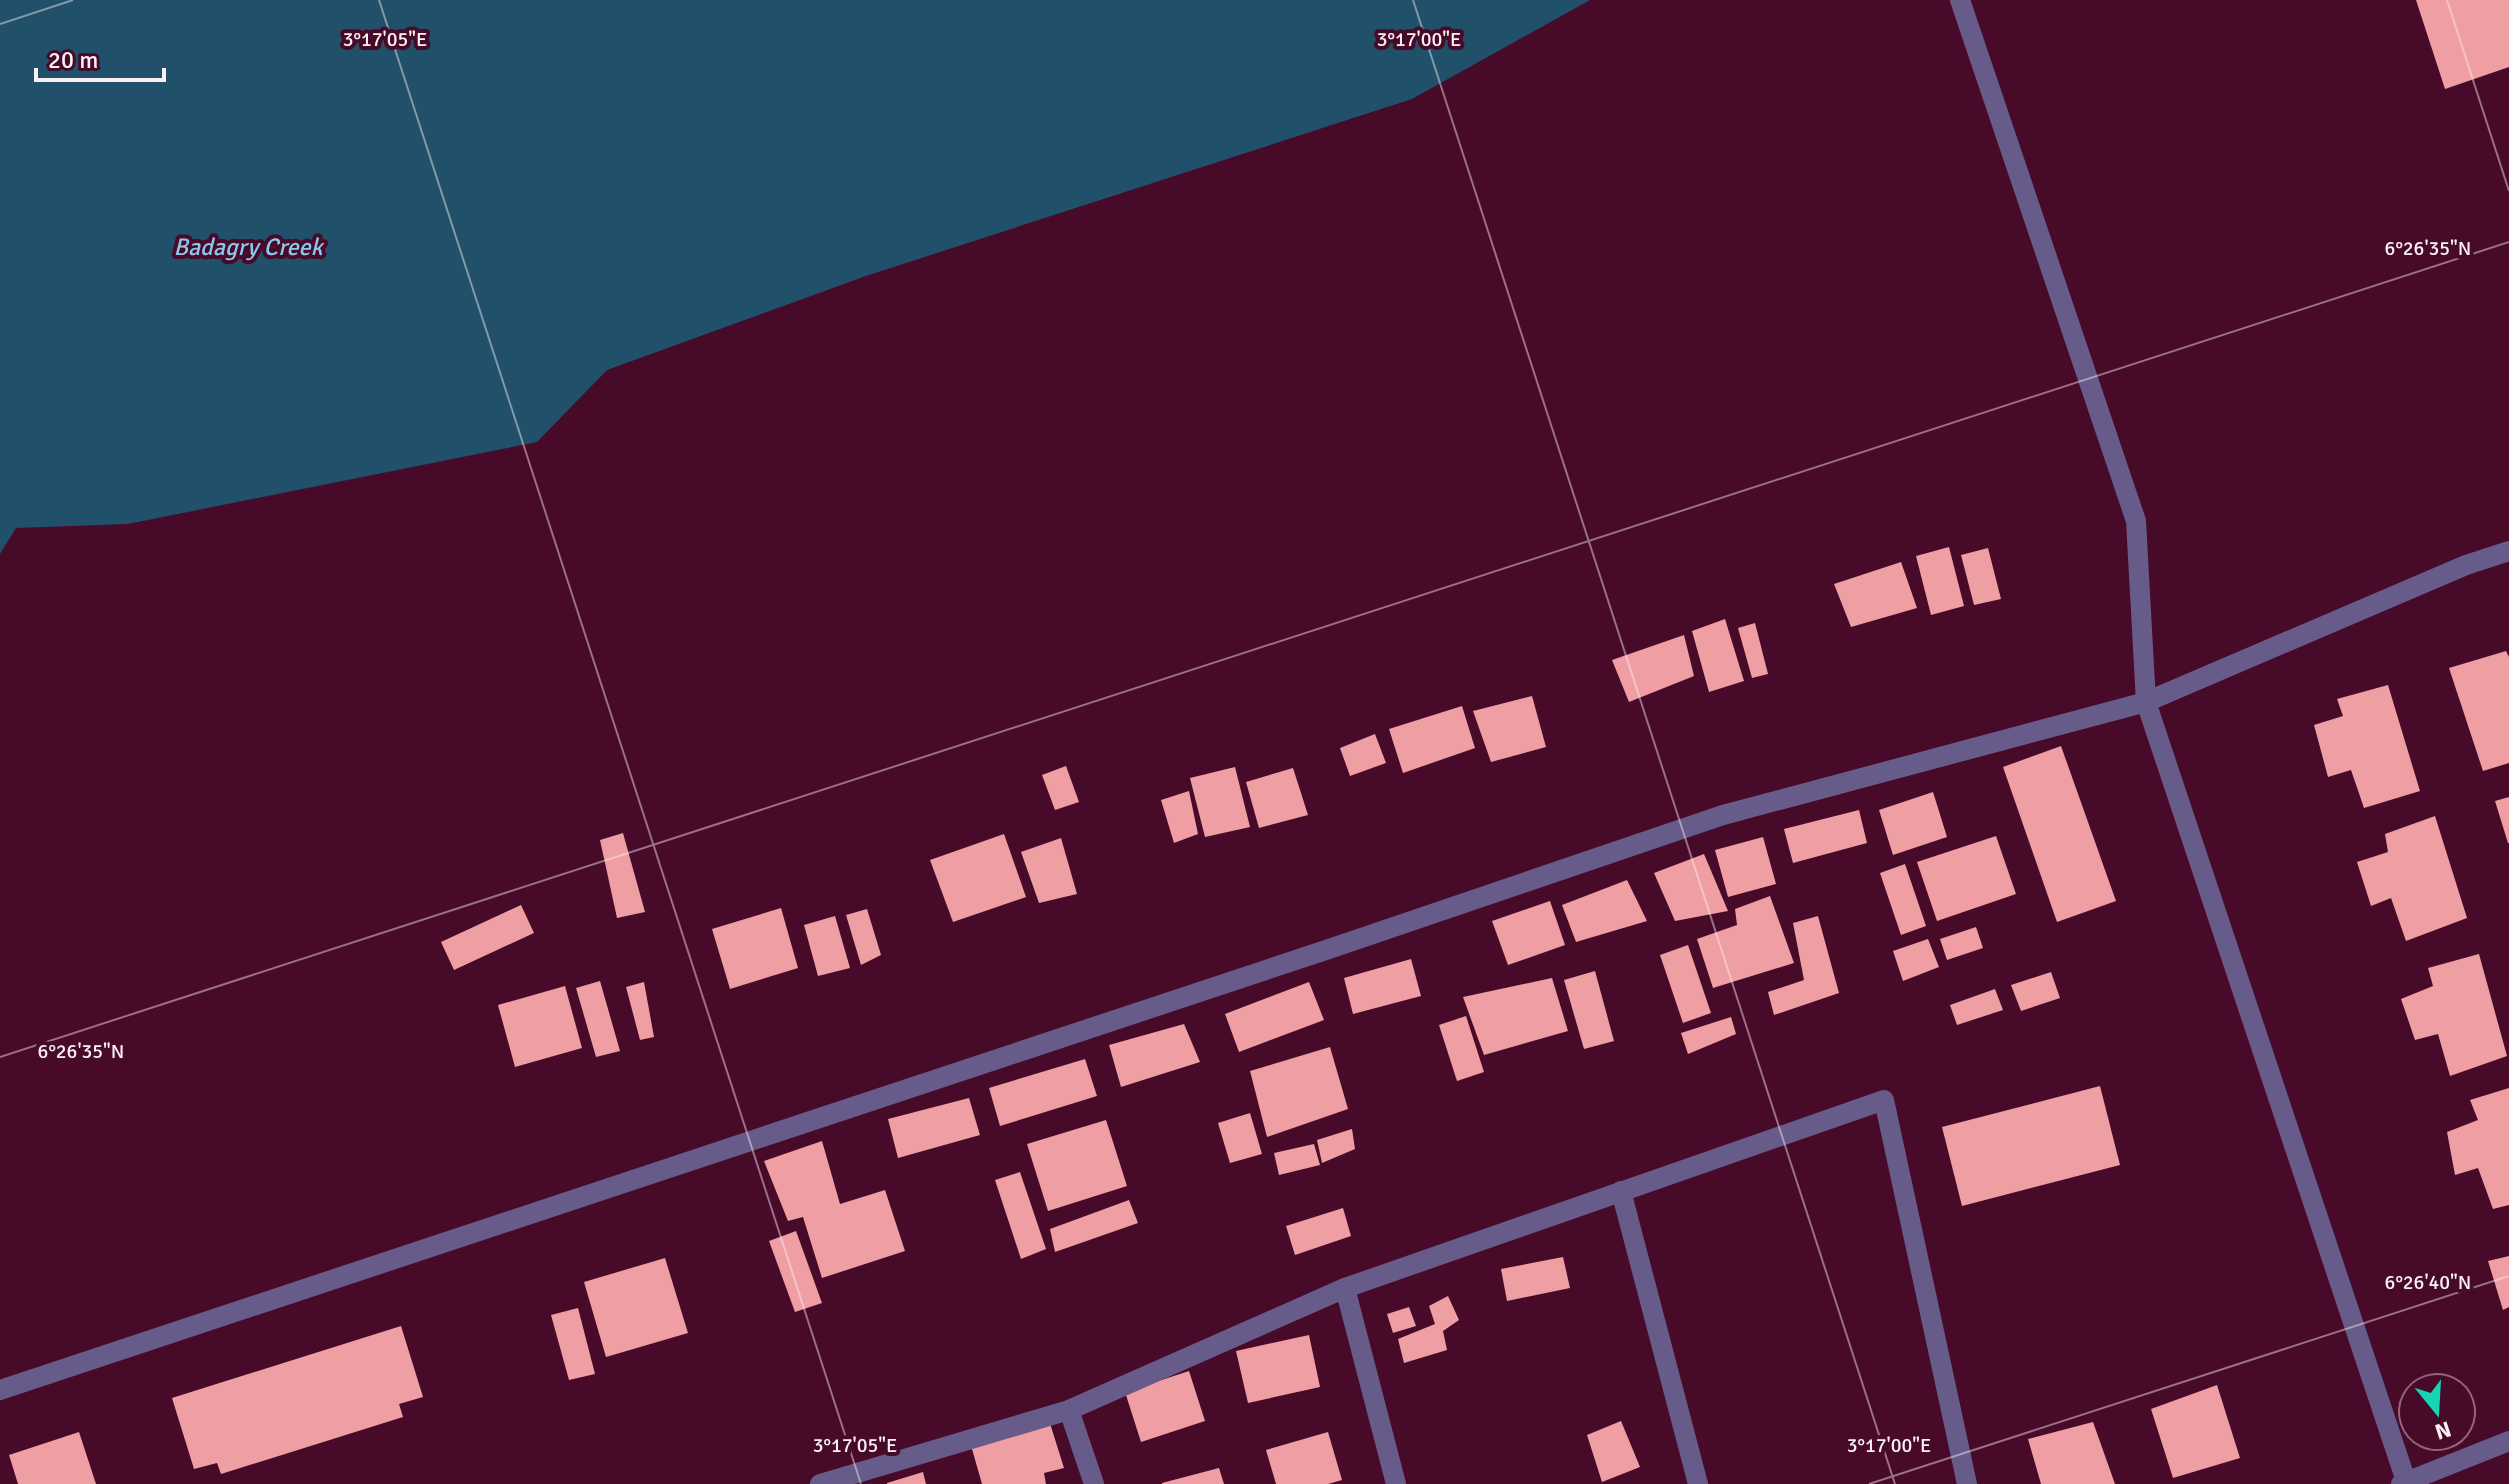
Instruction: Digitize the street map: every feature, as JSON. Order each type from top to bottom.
[{"type":"lane","points":[[1960,0],[2136,521],[2146,702],[2405,1483],[2509,1441]]},
{"type":"lane","points":[[0,1390],[1723,815],[2146,702],[2466,565],[2509,551]]},
{"type":"lane","points":[[820,1484],[1069,1410],[1345,1288],[1884,1100],[1967,1484]]},
{"type":"lane","points":[[1621,1191],[1698,1484]]},
{"type":"lane","points":[[1345,1288],[1396,1484]]},
{"type":"lane","points":[[1069,1410],[1094,1484]]},
{"type":"water","name":"Badagry Creek","points":[[0,0],[1590,0],[1412,99],[866,276],[607,370],[537,442],[128,524],[16,528],[0,554]]},
{"type":"building","points":[[2416,0],[2509,0],[2509,67],[2445,89]]},
{"type":"building","points":[[1949,547],[1964,606],[1931,615],[1916,556]]},
{"type":"building","points":[[1988,548],[2001,599],[1974,605],[1961,555]]},
{"type":"building","points":[[1901,562],[1917,608],[1851,627],[1834,584]]},
{"type":"building","points":[[1725,619],[1744,681],[1709,692],[1692,631]]},
{"type":"building","points":[[1755,623],[1768,674],[1752,678],[1738,628]]},
{"type":"building","points":[[1684,635],[1694,676],[1629,702],[1612,660]]},
{"type":"building","points":[[2506,651],[2509,657],[2509,763],[2483,771],[2449,668]]},
{"type":"building","points":[[2388,685],[2420,791],[2364,808],[2351,770],[2328,777],[2314,725],[2343,716],[2337,699]]},
{"type":"building","points":[[1532,696],[1546,747],[1491,762],[1473,711]]},
{"type":"building","points":[[1462,706],[1475,748],[1403,773],[1389,729]]},
{"type":"building","points":[[1375,734],[1386,763],[1350,776],[1340,748]]},
{"type":"building","points":[[2061,746],[2116,901],[2057,922],[2003,767]]},
{"type":"building","points":[[1066,766],[1079,802],[1055,810],[1042,775]]},
{"type":"building","points":[[1235,767],[1250,827],[1205,837],[1190,778]]},
{"type":"building","points":[[1293,768],[1308,815],[1259,828],[1246,782]]},
{"type":"building","points":[[1189,791],[1198,834],[1174,843],[1161,800]]},
{"type":"building","points":[[1933,792],[1947,837],[1893,855],[1879,810]]},
{"type":"building","points":[[2509,797],[2509,843],[2508,843],[2495,801]]},
{"type":"building","points":[[1859,810],[1867,843],[1793,863],[1784,829]]},
{"type":"building","points":[[2435,816],[2467,918],[2406,941],[2391,898],[2371,906],[2357,862],[2388,852],[2385,834]]},
{"type":"building","points":[[623,833],[645,912],[617,918],[600,840]]},
{"type":"building","points":[[1004,834],[1026,897],[953,922],[930,860]]},
{"type":"building","points":[[1996,836],[2016,894],[1937,921],[1917,862]]},
{"type":"building","points":[[1763,837],[1776,884],[1728,897],[1715,850]]},
{"type":"building","points":[[1061,838],[1077,894],[1039,903],[1021,852]]},
{"type":"building","points":[[1704,854],[1728,911],[1675,921],[1654,873]]},
{"type":"building","points":[[1905,864],[1926,926],[1901,935],[1880,873]]},
{"type":"building","points":[[1627,880],[1647,921],[1576,942],[1562,905]]},
{"type":"building","points":[[1770,896],[1794,963],[1713,988],[1697,939],[1737,925],[1735,909]]},
{"type":"building","points":[[1550,901],[1565,945],[1508,965],[1492,921]]},
{"type":"building","points":[[521,905],[534,933],[454,970],[441,942]]},
{"type":"building","points":[[781,908],[798,968],[730,989],[712,929]]},
{"type":"building","points":[[867,909],[881,955],[861,965],[846,915]]},
{"type":"building","points":[[835,916],[850,968],[818,976],[804,925]]},
{"type":"building","points":[[1818,916],[1839,993],[1774,1015],[1768,992],[1804,980],[1793,923]]},
{"type":"building","points":[[1976,927],[1983,948],[1947,960],[1940,939]]},
{"type":"building","points":[[1928,939],[1939,967],[1903,981],[1893,951]]},
{"type":"building","points":[[1688,945],[1711,1013],[1683,1023],[1660,955]]},
{"type":"building","points":[[2479,954],[2507,1056],[2450,1076],[2438,1034],[2415,1040],[2401,999],[2433,986],[2428,968]]},
{"type":"building","points":[[1411,959],[1421,996],[1353,1014],[1344,978]]},
{"type":"building","points":[[1595,971],[1614,1041],[1584,1049],[1564,980]]},
{"type":"building","points":[[2051,972],[2060,998],[2021,1011],[2011,985]]},
{"type":"building","points":[[1552,978],[1568,1031],[1484,1055],[1463,997]]},
{"type":"building","points":[[600,981],[620,1051],[596,1057],[576,988]]},
{"type":"building","points":[[644,982],[654,1037],[640,1040],[626,987]]},
{"type":"building","points":[[1309,982],[1324,1020],[1239,1052],[1225,1014]]},
{"type":"building","points":[[565,986],[582,1048],[515,1067],[498,1005]]},
{"type":"building","points":[[1995,989],[2003,1010],[1957,1025],[1950,1005]]},
{"type":"building","points":[[1466,1016],[1484,1072],[1457,1081],[1439,1025]]},
{"type":"building","points":[[1731,1017],[1736,1034],[1688,1054],[1681,1033]]},
{"type":"building","points":[[1184,1024],[1200,1062],[1121,1087],[1109,1045]]},
{"type":"building","points":[[1330,1047],[1348,1109],[1267,1137],[1250,1071]]},
{"type":"building","points":[[1085,1059],[1097,1096],[1000,1126],[989,1088]]},
{"type":"building","points":[[2100,1086],[2120,1165],[1962,1206],[1942,1127]]},
{"type":"building","points":[[2509,1088],[2509,1205],[2493,1209],[2478,1168],[2455,1175],[2447,1132],[2478,1120],[2470,1100]]},
{"type":"building","points":[[969,1098],[980,1135],[898,1158],[888,1119]]},
{"type":"building","points":[[1250,1113],[1262,1154],[1230,1163],[1218,1123]]},
{"type":"building","points":[[1106,1120],[1127,1186],[1048,1211],[1027,1144]]},
{"type":"building","points":[[1352,1129],[1355,1149],[1322,1163],[1317,1140]]},
{"type":"building","points":[[822,1141],[840,1204],[885,1190],[905,1251],[822,1278],[803,1217],[788,1221],[764,1161]]},
{"type":"building","points":[[1314,1144],[1320,1165],[1279,1175],[1274,1153]]},
{"type":"building","points":[[1020,1172],[1046,1249],[1021,1259],[995,1180]]},
{"type":"building","points":[[1129,1200],[1138,1223],[1055,1252],[1050,1229]]},
{"type":"building","points":[[1343,1208],[1351,1236],[1295,1255],[1286,1226]]},
{"type":"building","points":[[796,1231],[822,1303],[795,1312],[769,1241]]},
{"type":"building","points":[[2509,1256],[2509,1307],[2503,1310],[2488,1261]]},
{"type":"building","points":[[1563,1257],[1570,1288],[1507,1301],[1501,1269]]},
{"type":"building","points":[[665,1258],[688,1333],[606,1357],[584,1282]]},
{"type":"building","points":[[1448,1296],[1459,1320],[1443,1331],[1447,1350],[1404,1363],[1398,1339],[1435,1324],[1429,1306]]},
{"type":"building","points":[[1409,1307],[1416,1326],[1393,1333],[1387,1314]]},
{"type":"building","points":[[578,1308],[595,1374],[569,1380],[551,1315]]},
{"type":"building","points":[[401,1326],[423,1397],[399,1404],[403,1417],[221,1474],[217,1463],[194,1469],[172,1398]]},
{"type":"building","points":[[1309,1335],[1320,1387],[1248,1403],[1236,1351]]},
{"type":"building","points":[[1189,1371],[1205,1421],[1141,1442],[1125,1392]]},
{"type":"building","points":[[2217,1385],[2240,1458],[2173,1478],[2151,1409]]},
{"type":"building","points":[[1048,1417],[1064,1468],[1044,1473],[1046,1484],[982,1484],[970,1442]]},
{"type":"building","points":[[1621,1421],[1640,1467],[1602,1482],[1587,1435]]},
{"type":"building","points":[[2093,1422],[2115,1484],[2041,1484],[2028,1439]]},
{"type":"building","points":[[79,1432],[96,1484],[18,1484],[9,1455]]},
{"type":"building","points":[[1328,1432],[1342,1480],[1328,1484],[1276,1484],[1266,1450]]},
{"type":"building","points":[[1219,1468],[1224,1484],[1162,1484],[1162,1483]]},
{"type":"building","points":[[923,1472],[926,1484],[887,1484],[887,1483]]}]
